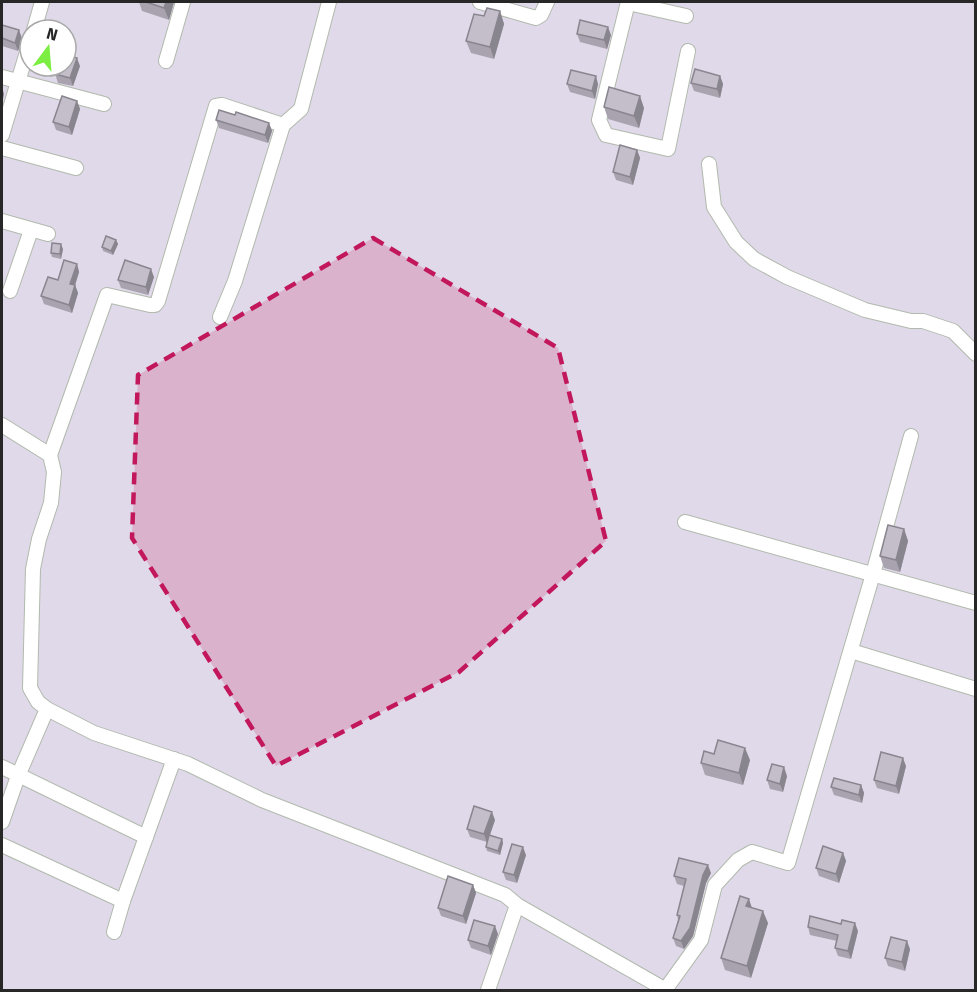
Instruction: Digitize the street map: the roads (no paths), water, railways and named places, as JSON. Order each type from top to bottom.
[{"type":"street","points":[[37,18],[42,2]]},
{"type":"street","points":[[166,61],[183,2]]},
{"type":"street","points":[[220,317],[235,281],[283,124],[301,109],[329,2]]},
{"type":"street","points":[[480,2],[536,18],[542,15],[547,2]]},
{"type":"street","points":[[686,16],[628,2],[599,120],[606,135],[668,149],[688,51]]},
{"type":"street","points":[[2,78],[104,104]]},
{"type":"street","points":[[2,135],[19,78]]},
{"type":"street","points":[[283,124],[222,105],[216,106],[158,301],[155,305],[150,305],[107,295],[50,455],[54,472],[51,503],[39,539],[33,569],[30,688],[38,702],[47,710],[94,733],[174,759],[262,800],[505,895],[517,905],[665,990],[700,940],[715,885],[738,860],[752,852],[788,863],[911,436]]},
{"type":"street","points":[[2,148],[76,168]]},
{"type":"street","points":[[709,164],[714,207],[736,242],[754,259],[787,277],[865,310],[911,321],[923,321],[953,331],[975,354]]},
{"type":"street","points":[[2,221],[48,234]]},
{"type":"street","points":[[10,291],[31,230]]},
{"type":"street","points":[[2,425],[50,455]]},
{"type":"street","points":[[685,522],[975,603]]},
{"type":"street","points":[[850,651],[975,688]]},
{"type":"street","points":[[2,822],[18,776],[47,710]]},
{"type":"street","points":[[114,932],[174,759]]},
{"type":"street","points":[[2,767],[146,837]]},
{"type":"street","points":[[2,845],[123,901]]},
{"type":"street","points":[[489,990],[517,905]]}]
